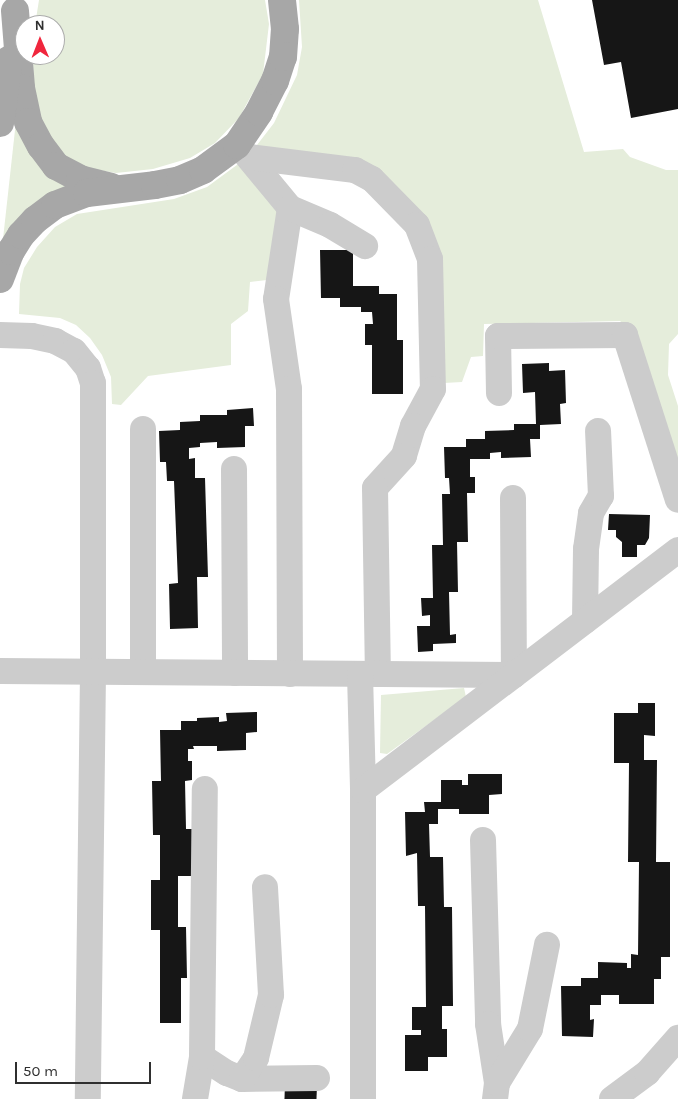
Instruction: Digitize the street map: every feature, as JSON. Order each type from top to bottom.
[{"type":"main road","points":[[0,279],[11,251],[21,235],[35,220],[55,205],[87,193],[122,190],[180,180],[243,151],[259,112],[275,81],[283,58],[285,30],[282,0]]},
{"type":"main road","points":[[16,6],[21,88],[28,122],[40,146],[56,166],[80,179],[122,190]]},
{"type":"main road","points":[[0,123],[16,6]]},
{"type":"street","points":[[243,151],[290,208],[330,225],[366,246]]},
{"type":"street","points":[[243,151],[355,170],[372,179],[417,225],[430,260],[433,389],[413,426],[404,456],[375,488],[363,790],[363,1099]]},
{"type":"street","points":[[290,208],[276,299],[289,389],[290,674]]},
{"type":"street","points":[[499,393],[498,336],[625,334],[678,500]]},
{"type":"street","points":[[0,335],[32,336],[55,341],[74,350],[88,368],[93,383],[93,672],[88,1099]]},
{"type":"street","points":[[142,429],[143,672]]},
{"type":"street","points":[[586,621],[586,549],[591,513],[601,496],[598,431]]},
{"type":"street","points":[[234,469],[235,673]]},
{"type":"street","points":[[513,498],[514,675]]},
{"type":"street","points":[[363,790],[678,550]]},
{"type":"street","points":[[0,671],[514,675]]},
{"type":"street","points":[[195,1099],[202,1056],[205,789]]},
{"type":"street","points":[[483,840],[488,1024],[496,1091]]},
{"type":"street","points":[[242,1079],[256,1058],[271,995],[265,887]]},
{"type":"street","points":[[496,1091],[530,1029],[547,945]]},
{"type":"street","points":[[612,1099],[647,1073],[678,1038]]},
{"type":"street","points":[[202,1056],[227,1073],[242,1079],[317,1078]]},
{"type":"green space","points":[[39,0],[265,0],[269,24],[263,74],[239,118],[215,143],[190,158],[153,169],[116,173],[87,168],[66,157],[50,140],[39,118],[34,91],[33,65],[65,65],[65,15],[37,15]]},
{"type":"green space","points":[[299,0],[538,0],[584,152],[623,149],[630,157],[666,170],[678,170],[678,334],[669,344],[668,375],[678,406],[678,467],[630,329],[620,321],[484,324],[483,356],[471,357],[462,382],[444,383],[412,202],[257,145],[274,123],[297,75],[302,47]]},
{"type":"green space","points":[[16,121],[80,187],[3,239]]},
{"type":"green space","points":[[241,162],[283,214],[267,280],[250,282],[248,311],[231,324],[231,365],[148,376],[121,405],[112,404],[111,377],[102,355],[90,338],[76,325],[60,318],[19,314],[20,284],[24,268],[37,247],[55,227],[77,214],[174,199],[207,187]]},
{"type":"green space","points":[[464,688],[466,697],[387,754],[380,753],[381,695]]},
{"type":"building","points":[[592,0],[678,0],[678,109],[631,118],[621,62],[604,65]]},
{"type":"building","points":[[320,250],[353,250],[353,286],[379,286],[379,294],[397,294],[397,340],[403,340],[403,394],[372,394],[372,345],[365,345],[365,324],[373,324],[372,312],[361,312],[361,307],[340,307],[340,298],[321,298]]},
{"type":"building","points":[[549,363],[549,371],[565,370],[566,403],[560,404],[561,424],[540,425],[540,439],[530,439],[531,457],[501,458],[501,452],[490,453],[490,459],[470,459],[470,477],[475,477],[475,493],[467,493],[468,542],[457,542],[458,592],[449,592],[450,635],[456,634],[456,643],[433,644],[433,651],[418,652],[417,626],[430,626],[430,615],[422,616],[421,598],[433,598],[432,545],[443,545],[442,494],[450,494],[449,478],[445,478],[444,447],[466,447],[466,439],[485,439],[485,431],[514,430],[514,424],[536,424],[535,392],[523,393],[522,364]]},
{"type":"building","points":[[253,408],[254,426],[245,426],[245,447],[217,448],[217,442],[200,443],[200,447],[189,448],[189,459],[195,458],[195,478],[205,478],[208,577],[197,577],[198,628],[170,629],[169,584],[178,583],[174,481],[167,481],[166,462],[160,462],[159,431],[180,430],[180,422],[200,421],[200,415],[227,415],[227,410]]},
{"type":"building","points":[[609,514],[650,515],[649,538],[645,545],[637,545],[637,557],[622,557],[622,542],[616,537],[616,530],[608,530]]},
{"type":"building","points":[[638,703],[655,703],[655,736],[644,735],[644,760],[657,760],[656,862],[670,862],[670,957],[661,957],[661,979],[654,979],[654,1004],[619,1004],[619,995],[601,995],[601,1005],[590,1005],[590,1020],[594,1019],[593,1037],[562,1036],[561,986],[581,986],[581,978],[598,978],[598,962],[627,963],[627,968],[631,968],[631,954],[638,955],[639,862],[628,862],[629,763],[614,763],[614,713],[638,713]]},
{"type":"building","points":[[257,712],[257,732],[246,733],[246,750],[217,751],[217,746],[193,746],[194,749],[188,749],[188,761],[192,761],[192,780],[185,781],[186,829],[192,829],[192,876],[178,876],[178,927],[186,927],[187,978],[181,978],[181,1023],[160,1023],[160,930],[151,930],[151,880],[160,880],[160,835],[153,835],[152,781],[161,781],[160,730],[181,730],[181,721],[197,721],[197,718],[219,717],[219,722],[227,721],[226,713]]},
{"type":"building","points":[[468,774],[502,774],[502,794],[489,795],[489,814],[459,814],[459,809],[438,809],[438,824],[429,824],[430,857],[443,857],[444,907],[452,907],[453,1006],[442,1006],[442,1029],[447,1029],[447,1057],[428,1057],[428,1071],[405,1071],[405,1035],[421,1035],[421,1030],[412,1030],[412,1007],[426,1007],[425,906],[418,906],[417,853],[406,856],[405,812],[425,812],[424,802],[441,802],[441,780],[462,780],[462,785],[468,785]]},
{"type":"building","points":[[285,1084],[317,1085],[316,1099],[284,1099]]}]
